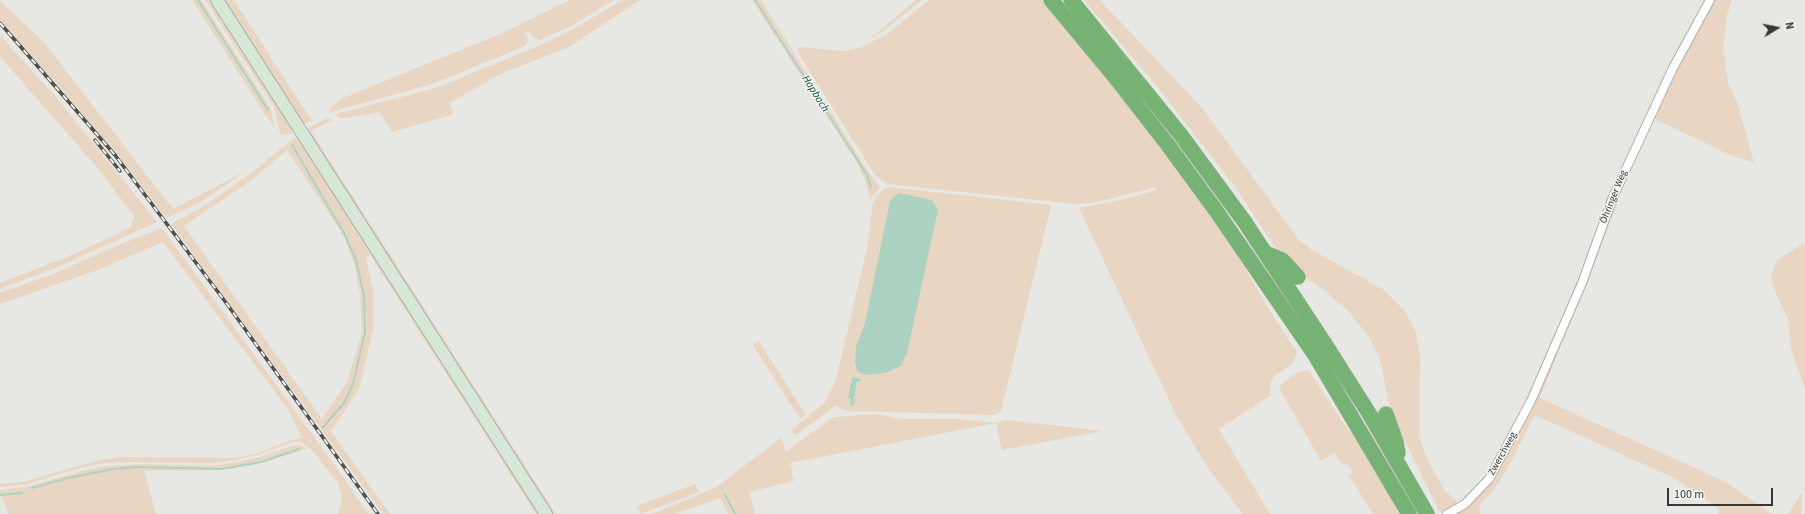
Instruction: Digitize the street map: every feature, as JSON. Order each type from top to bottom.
[{"type":"highway","points":[[1051,0],[1168,145],[1222,219],[1323,368],[1409,514]]},
{"type":"highway","points":[[1071,0],[1180,134],[1264,252],[1326,344],[1428,514]]},
{"type":"highway","points":[[1264,252],[1282,260],[1298,277]]},
{"type":"highway","points":[[1386,414],[1396,442],[1399,464]]},
{"type":"main road","points":[[217,0],[546,514]]},
{"type":"street","name":"Öhringer Weg","points":[[1531,401],[1582,283],[1613,197],[1673,68],[1710,0]]},
{"type":"street","name":"Zwerchweg","points":[[1449,513],[1465,504],[1489,479],[1531,401]]},
{"type":"shaded area","points":[[192,0],[201,0],[271,109],[274,128]]},
{"type":"shaded area","points":[[205,0],[212,0],[293,129],[292,134],[283,135],[280,133],[274,107]]},
{"type":"shaded area","points":[[221,0],[234,0],[312,121],[305,124],[298,121]]},
{"type":"shaded area","points":[[570,0],[614,0],[571,26],[540,40],[534,38],[529,31],[525,34],[528,40],[525,46],[432,84],[328,113],[332,106],[343,98],[505,32]]},
{"type":"shaded area","points":[[622,0],[640,0],[569,47],[503,73],[449,103],[454,114],[392,132],[380,112],[346,118],[339,118],[336,114],[436,88],[538,46],[575,28]]},
{"type":"shaded area","points":[[752,0],[761,0],[869,173],[880,187],[870,200],[866,182],[856,161]]},
{"type":"shaded area","points":[[916,0],[922,0],[882,32],[869,40]]},
{"type":"shaded area","points":[[929,0],[1041,0],[1134,111],[1242,257],[1247,272],[1297,352],[1293,363],[1275,376],[1270,384],[1271,395],[1219,429],[1270,514],[1243,514],[1208,468],[1177,417],[1079,208],[1120,200],[1157,190],[1155,187],[1093,203],[1075,204],[887,184],[875,175],[798,53],[798,49],[802,47],[843,51],[859,48],[886,35]]},
{"type":"shaded area","points":[[1084,0],[1100,0],[1202,108],[1299,240],[1312,250],[1384,290],[1404,310],[1415,330],[1420,353],[1419,437],[1428,461],[1445,491],[1457,501],[1455,505],[1440,513],[1390,411],[1381,362],[1369,337],[1350,313],[1325,291],[1299,273],[1273,244],[1235,187],[1156,85]]},
{"type":"shaded area","points":[[1714,0],[1732,0],[1727,15],[1723,49],[1728,82],[1737,102],[1754,163],[1728,154],[1651,117]]},
{"type":"shaded area","points":[[0,1],[43,41],[173,209],[246,171],[201,202],[166,218],[115,151],[0,20]]},
{"type":"shaded area","points":[[0,35],[56,97],[157,222],[58,267],[0,289],[0,283],[69,256],[130,228],[134,216],[96,166],[0,57]]},
{"type":"shaded area","points":[[328,118],[332,120],[311,131],[556,514],[550,514],[306,129]]},
{"type":"shaded area","points":[[299,138],[542,514],[536,514],[370,255],[366,258],[373,291],[373,330],[359,389],[331,431],[390,514],[383,514],[171,224],[202,207],[250,174],[293,139]],"holes":[[[287,150],[344,236],[354,263],[360,294],[362,332],[347,382],[322,419],[184,226],[253,179]]]},
{"type":"shaded area","points":[[889,187],[1051,205],[1001,412],[994,415],[848,411],[835,406],[797,434],[792,433],[793,429],[825,402],[835,383],[867,249],[872,206],[877,195]],"holes":[[[865,323],[857,371],[856,346]]]},
{"type":"shaded area","points":[[899,193],[932,200],[938,210],[907,353],[901,366],[885,373],[866,375],[857,371],[855,363],[856,346],[865,323],[890,201]]},
{"type":"shaded area","points":[[1613,200],[1618,202],[1540,398],[1726,482],[1772,514],[1719,514],[1719,509],[1674,478],[1535,415],[1506,471],[1493,491],[1479,505],[1480,514],[1447,514],[1489,479],[1513,436]]},
{"type":"shaded area","points":[[162,228],[341,474],[368,514],[338,514],[342,496],[338,483],[312,450],[301,442],[293,442],[257,455],[212,463],[105,463],[80,468],[28,484],[0,487],[0,484],[23,482],[99,460],[120,457],[235,458],[258,453],[291,440],[302,438],[287,408],[163,242],[95,271],[0,304],[0,293],[58,272],[116,246]]},
{"type":"shaded area","points":[[1805,242],[1805,390],[1791,349],[1788,319],[1774,289],[1771,274],[1777,260]]},
{"type":"shaded area","points":[[759,341],[806,415],[800,419],[753,345]]},
{"type":"shaded area","points":[[1305,370],[1310,372],[1348,430],[1363,446],[1402,514],[1373,514],[1349,476],[1353,473],[1347,463],[1342,465],[1335,453],[1321,461],[1280,390],[1281,385],[1295,374]]},
{"type":"shaded area","points":[[852,377],[861,379],[860,382],[857,381],[854,406],[850,405],[851,399],[848,398]]},
{"type":"shaded area","points":[[876,414],[900,419],[958,419],[996,423],[790,463],[794,481],[749,492],[755,514],[728,514],[720,498],[675,514],[652,514],[715,488],[781,438],[786,451],[834,417]]},
{"type":"shaded area","points":[[1006,420],[1103,431],[1002,450],[996,423]]},
{"type":"shaded area","points":[[299,445],[307,449],[260,463],[221,470],[144,471],[156,514],[9,514],[2,497],[0,497],[0,490],[30,486],[81,471],[106,466],[142,464],[214,466],[257,458]]},
{"type":"shaded area","points":[[695,484],[699,492],[641,514],[637,506]]},
{"type":"shaded area","points":[[1802,492],[1801,514],[1788,514]]},
{"type":"waterway","points":[[198,0],[268,110]]},
{"type":"waterway","name":"Hapbach","points":[[755,0],[867,175],[871,188]]},
{"type":"waterway","points":[[292,145],[344,233],[356,260],[364,295],[365,333],[353,384],[344,403],[323,427]]},
{"type":"waterway","points":[[32,488],[68,478],[113,469],[138,467],[222,469],[261,462],[299,449]]},
{"type":"waterway","points":[[0,495],[22,493]]},
{"type":"waterway","name":"Hapbach","points":[[725,495],[735,514]]},
{"type":"railway","points":[[0,23],[115,155],[227,304],[378,514]]},
{"type":"railway","points":[[95,140],[120,171]]}]
